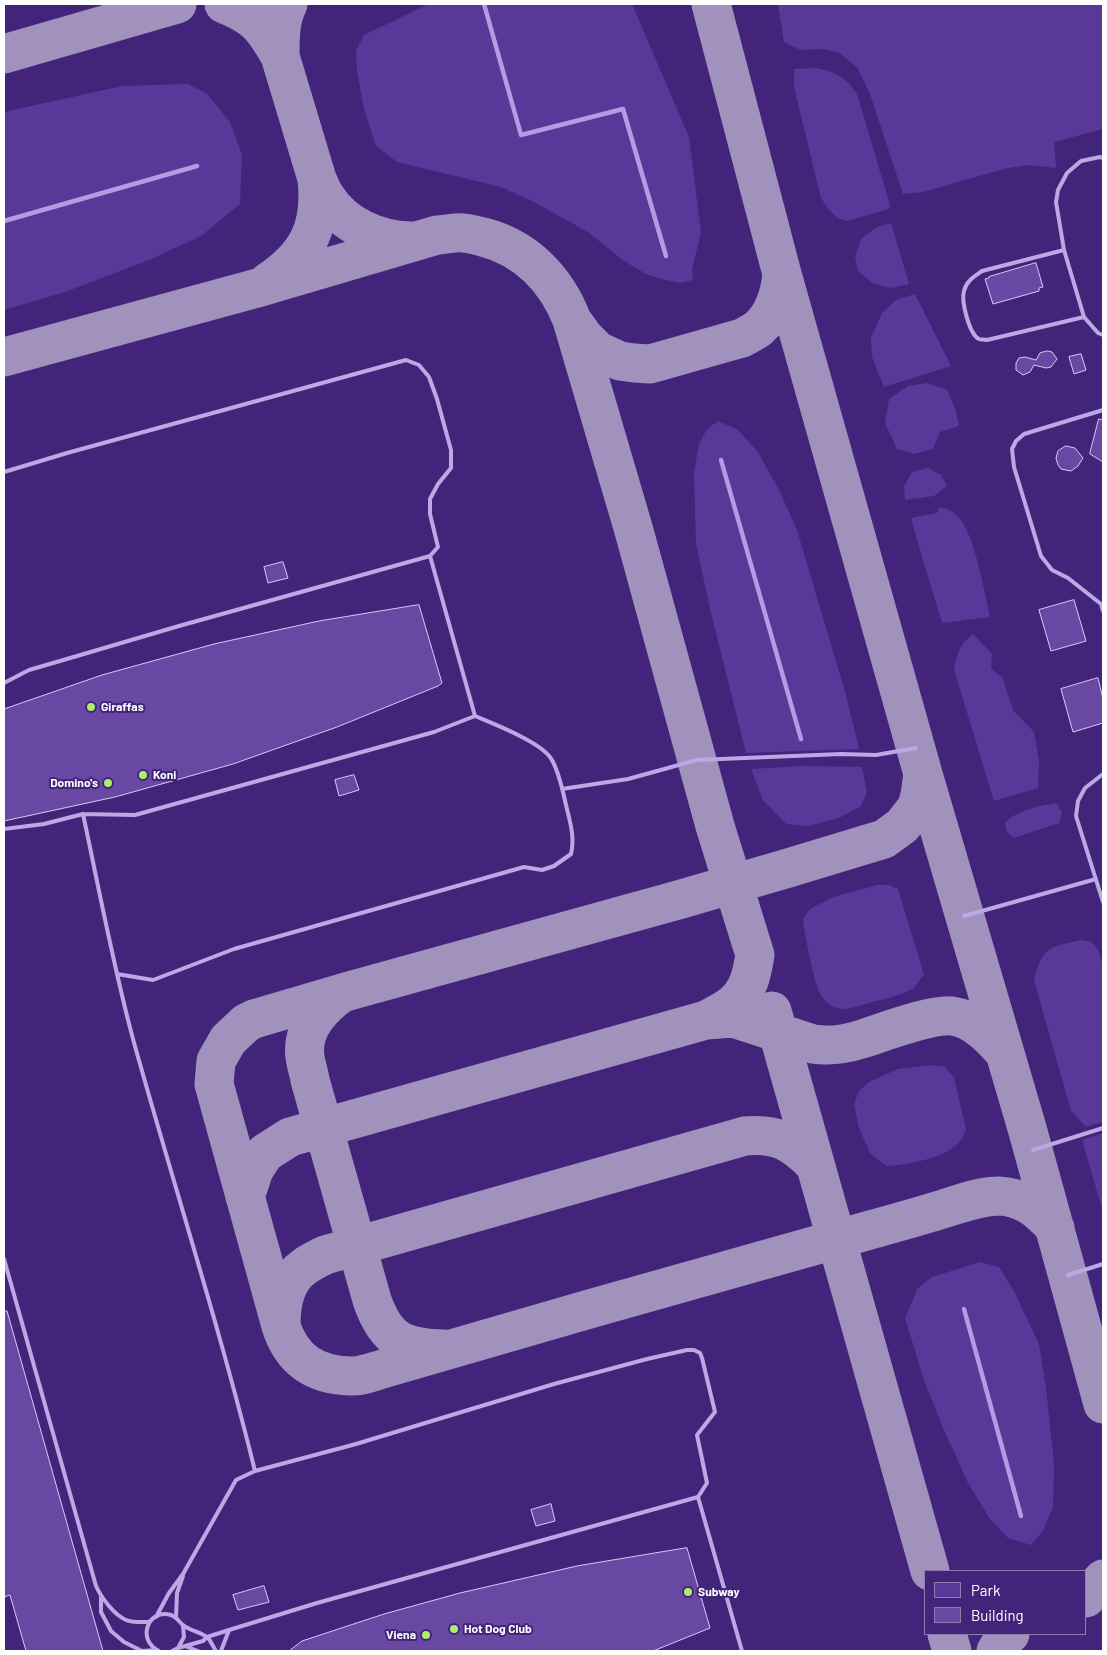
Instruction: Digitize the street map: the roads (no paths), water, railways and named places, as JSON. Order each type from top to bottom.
[{"type":"lane","points":[[1103,158],[1081,161],[1067,173],[1058,190],[1056,202],[1064,250],[1084,317],[1098,333],[1103,335]]},
{"type":"lane","points":[[1064,250],[982,271],[971,278],[963,292],[963,302],[971,330],[979,339],[987,340],[1084,317]]},
{"type":"lane","points":[[4,472],[406,360],[419,365],[430,378],[451,450],[451,468],[438,484],[430,499],[430,514],[438,547],[430,556],[60,660],[29,670],[4,683]]},
{"type":"lane","points":[[1103,410],[1024,434],[1016,441],[1012,449],[1014,467],[1041,556],[1052,570],[1068,578],[1102,604],[1103,611]]},
{"type":"lane","points":[[430,556],[475,716]]},
{"type":"lane","points":[[4,829],[44,824],[83,814],[135,815],[434,732],[475,716],[540,747],[550,757],[562,789],[574,842],[571,854],[554,866],[542,870],[524,868],[234,949],[153,980],[117,974]]},
{"type":"lane","points":[[562,789],[628,779],[697,760],[840,754],[876,755],[916,748]]},
{"type":"lane","points":[[1103,774],[1085,788],[1078,801],[1076,816],[1103,902]]},
{"type":"lane","points":[[83,814],[117,974],[133,1037],[204,1281],[255,1471]]},
{"type":"lane","points":[[964,916],[1096,879]]},
{"type":"lane","points":[[1033,1150],[1103,1128]]},
{"type":"lane","points":[[4,1259],[82,1540],[101,1597],[101,1612],[111,1631],[124,1642],[142,1651],[158,1651]]},
{"type":"lane","points":[[1068,1275],[1103,1264]]},
{"type":"lane","points":[[172,1651],[229,1630],[317,1603],[698,1497],[707,1483],[697,1435],[716,1412],[702,1358],[694,1350],[687,1350],[648,1359],[554,1384],[356,1444],[255,1471],[236,1480],[184,1574],[177,1593],[176,1618]]},
{"type":"lane","points":[[698,1497],[742,1651]]},
{"type":"lane","points":[[158,1651],[148,1642],[147,1628],[156,1617],[169,1593],[184,1574]]},
{"type":"lane","points":[[101,1597],[124,1620],[150,1622]]},
{"type":"lane","points":[[156,1617],[166,1614],[176,1618],[183,1625],[208,1638],[216,1651]]},
{"type":"lane","points":[[178,1648],[184,1637],[183,1625]]},
{"type":"lane","points":[[221,1651],[229,1630]]},
{"type":"lane","points":[[185,1646],[198,1651]]},
{"type":"waterway","points":[[484,4],[521,135],[623,109],[666,256]]},
{"type":"waterway","points":[[4,221],[197,166]]},
{"type":"waterway","points":[[721,460],[801,739]]},
{"type":"waterway","points":[[964,1309],[1021,1516]]},
{"type":"place","name":"Giraffas","points":[[91,707]]},
{"type":"place","name":"Koni","points":[[143,775]]},
{"type":"place","name":"Domino's","points":[[108,783]]},
{"type":"place","name":"Subway","points":[[688,1592]]},
{"type":"place","name":"Hot Dog Club","points":[[454,1629]]},
{"type":"place","name":"Viena","points":[[426,1635]]}]
